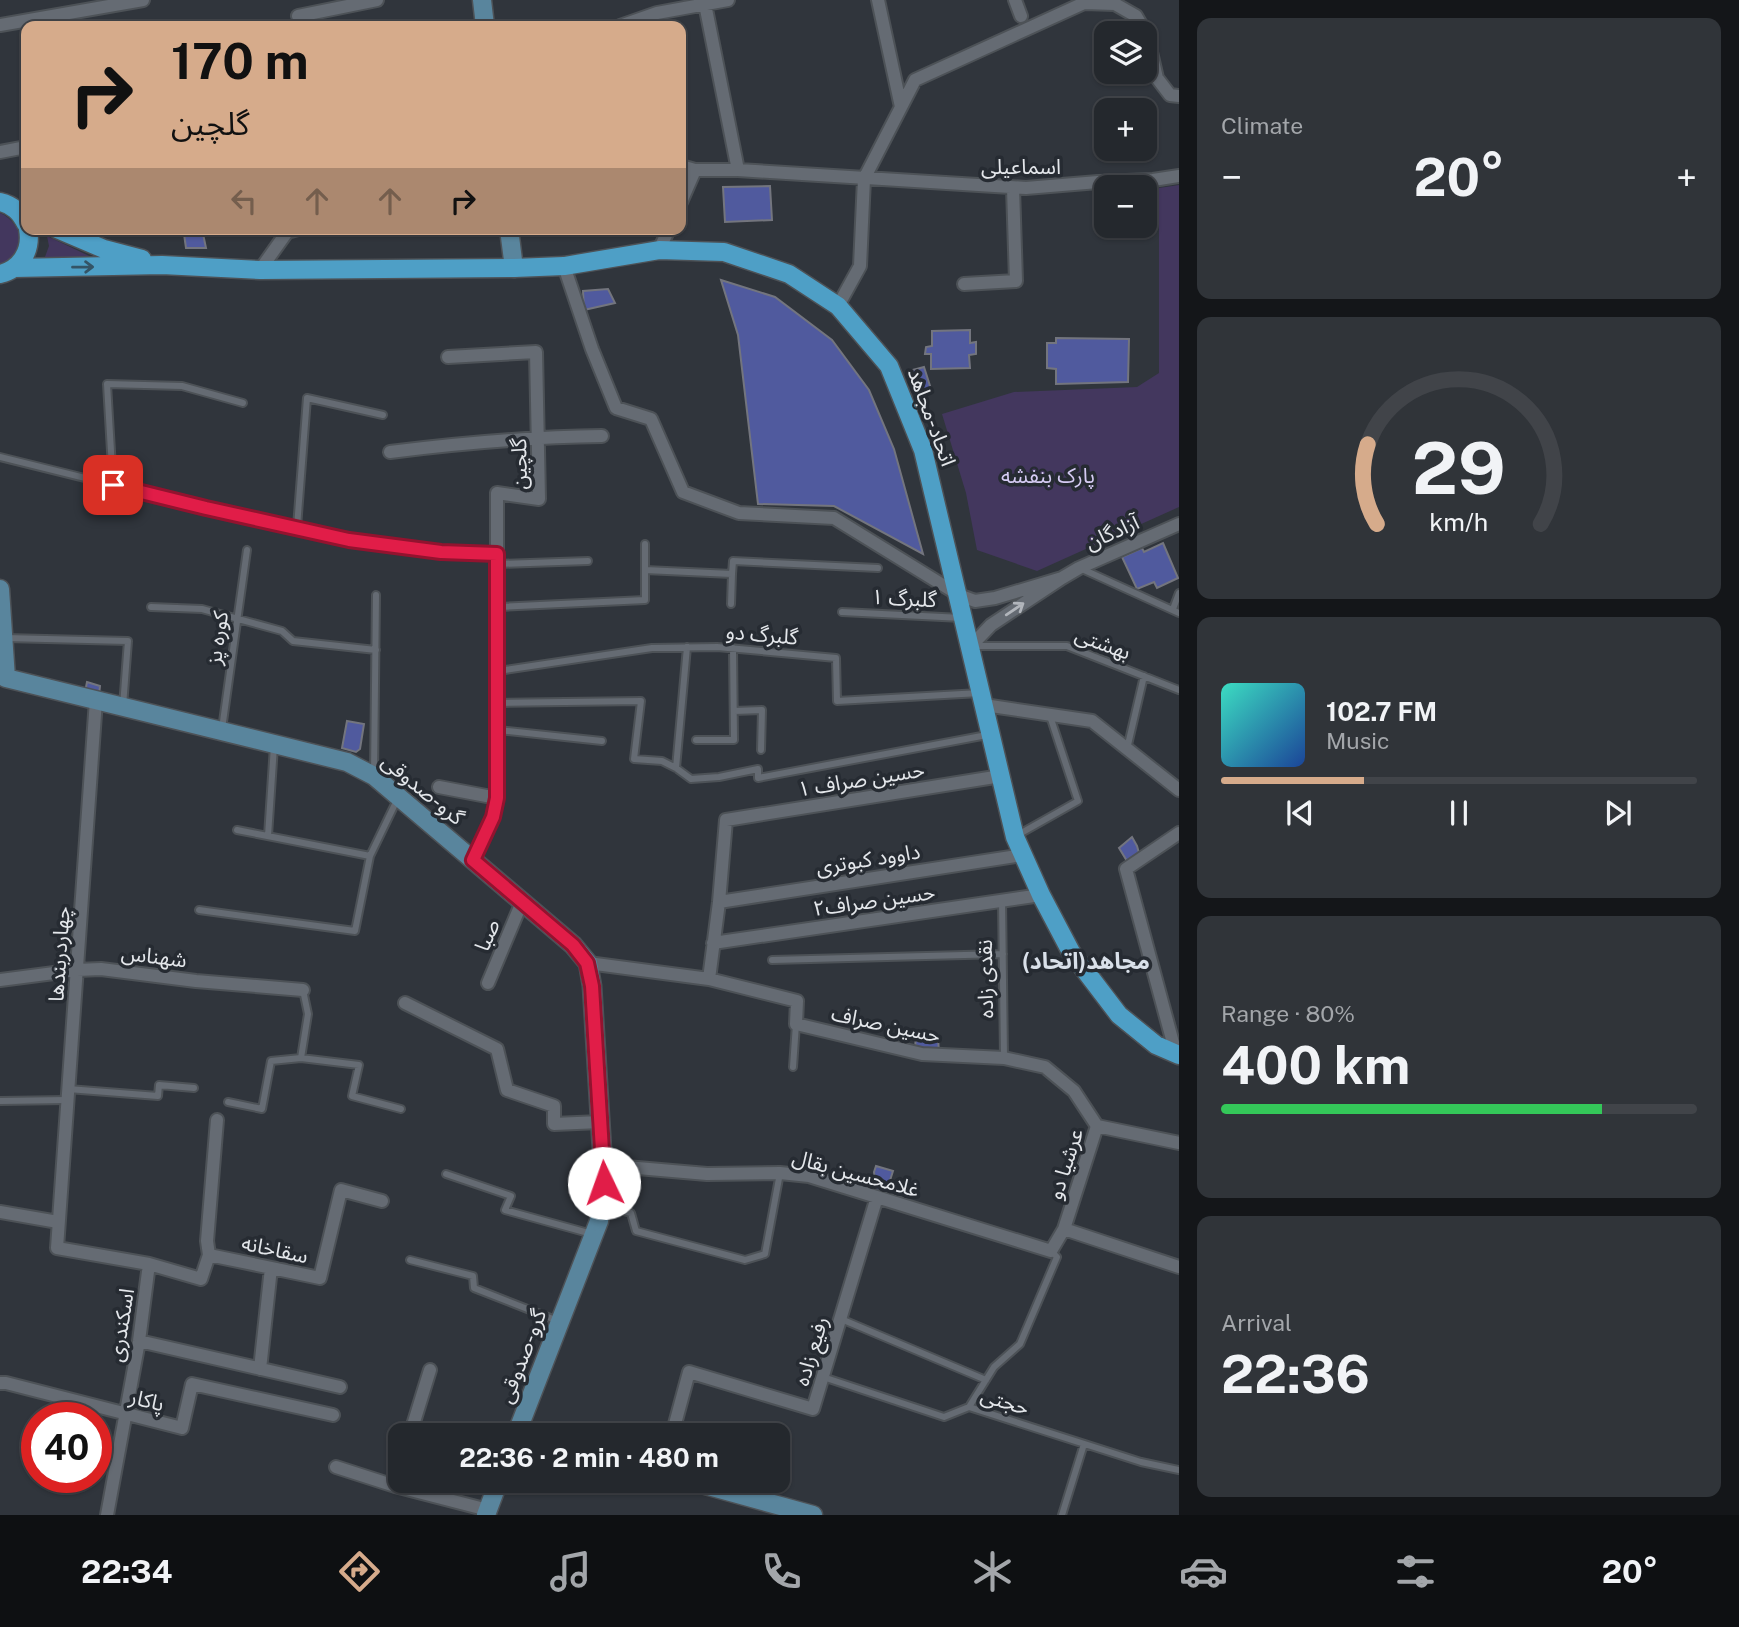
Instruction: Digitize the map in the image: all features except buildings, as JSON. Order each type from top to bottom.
[{"type":"main road","points":[[2,198],[21,216]]},
{"type":"main road","points":[[7,271],[23,260],[30,235]]},
{"type":"main road","points":[[71,235],[104,249],[162,265]]},
{"type":"main road","name":"اتحاد-مجاهد","points":[[162,265],[260,270],[514,268],[564,265],[659,250],[724,252],[789,274],[838,306],[889,366],[923,450],[1015,836],[1041,895],[1072,952],[1119,1016],[1156,1045],[1177,1054]]},
{"type":"main road","points":[[7,271],[162,265]]},
{"type":"street","points":[[23,21],[143,0]]},
{"type":"street","points":[[298,16],[337,4],[377,0]]},
{"type":"street","points":[[482,0],[484,21]]},
{"type":"street","points":[[634,21],[657,13],[729,0]]},
{"type":"street","points":[[878,0],[901,107]]},
{"type":"street","points":[[1015,0],[1021,16]]},
{"type":"street","points":[[710,2],[738,170]]},
{"type":"street","points":[[838,306],[860,266],[864,179],[915,80],[1084,4],[1115,4],[1136,16],[1147,35],[1157,78],[1170,94],[1179,96]]},
{"type":"street","points":[[0,25],[21,21]]},
{"type":"street","points":[[0,152],[21,148]]},
{"type":"street","name":"اسماعیلی","points":[[686,167],[1013,188],[1153,180],[1179,176]]},
{"type":"street","points":[[686,190],[695,170]]},
{"type":"street","points":[[964,284],[1016,281],[1013,188]]},
{"type":"street","points":[[260,270],[286,235]]},
{"type":"street","points":[[510,235],[514,268]]},
{"type":"street","points":[[659,250],[665,235]]},
{"type":"street","points":[[564,265],[592,349],[616,408],[651,419],[683,492],[738,513],[834,519],[958,595],[975,601],[995,598],[1062,578]]},
{"type":"street","name":"گلچین","points":[[448,357],[536,352],[539,499],[497,493],[497,798],[493,817],[473,860]]},
{"type":"street","points":[[390,452],[537,437],[602,436]]},
{"type":"street","name":"آزادگان","points":[[1062,578],[1179,524]]},
{"type":"street","points":[[971,646],[991,625],[1062,578]]},
{"type":"street","name":"گرو-صدوقی","points":[[0,589],[3,677],[347,762],[374,776],[398,796],[573,945],[587,963],[592,986],[604,1183],[599,1221],[522,1423]]},
{"type":"street","points":[[983,699],[1092,721],[1179,790]]},
{"type":"street","name":"چهاردربندها","points":[[59,1217],[96,700]]},
{"type":"street","name":"حسین صراف ۱","points":[[719,902],[726,820],[1001,776]]},
{"type":"street","points":[[439,787],[497,798]]},
{"type":"street","points":[[1177,1054],[1126,869],[1179,833]]},
{"type":"street","name":"داوود کبوتری","points":[[719,902],[1023,855]]},
{"type":"street","name":"حسین صراف۲","points":[[713,943],[1041,895]]},
{"type":"street","name":"صبا","points":[[488,983],[522,902]]},
{"type":"street","points":[[709,979],[719,902]]},
{"type":"street","points":[[587,963],[709,979],[797,1001],[796,1024]]},
{"type":"street","name":"شهناس","points":[[0,980],[77,970],[101,970],[303,990]]},
{"type":"street","points":[[405,1003],[497,1049],[507,1090],[554,1106],[554,1124],[600,1122]]},
{"type":"street","points":[[1164,1012],[1179,1008]]},
{"type":"street","name":"حسین صراف","points":[[796,1024],[922,1054],[1004,1058],[1045,1067],[1074,1091],[1097,1126]]},
{"type":"street","points":[[209,1255],[207,1241],[217,1120]]},
{"type":"street","name":"عرشیا دو","points":[[1051,1251],[1064,1229],[1097,1126],[1179,1143]]},
{"type":"street","name":"غلامحسین بقال","points":[[603,1165],[707,1174],[780,1173],[809,1176],[1051,1251]]},
{"type":"street","name":"سقاخانه","points":[[149,1264],[201,1279],[209,1255],[320,1278],[341,1190],[382,1201]]},
{"type":"street","name":"رفیع زاده","points":[[675,1423],[689,1372],[813,1409],[877,1198]]},
{"type":"street","points":[[0,1212],[59,1217],[57,1248],[149,1264]]},
{"type":"street","points":[[1064,1229],[1179,1267]]},
{"type":"street","name":"اسکندری","points":[[107,1515],[139,1341],[149,1264]]},
{"type":"street","points":[[260,1369],[271,1268]]},
{"type":"street","points":[[139,1341],[340,1387]]},
{"type":"street","points":[[414,1423],[430,1370]]},
{"type":"street","name":"پاکار","points":[[0,1383],[183,1429],[192,1384],[333,1415]]},
{"type":"street","points":[[336,1467],[388,1484]]},
{"type":"street","points":[[419,1493],[487,1513],[494,1493]]},
{"type":"street","points":[[734,1493],[813,1515]]},
{"type":"lane","points":[[113,485],[107,384],[182,386],[243,403]]},
{"type":"lane","points":[[297,527],[307,398],[383,415]]},
{"type":"lane","points":[[0,457],[349,540],[497,559],[588,561]]},
{"type":"lane","points":[[498,607],[645,600],[645,544]]},
{"type":"lane","name":"کوره پز","points":[[222,731],[247,550]]},
{"type":"lane","points":[[731,604],[733,561],[878,568]]},
{"type":"lane","points":[[1079,568],[1176,611],[1179,593]]},
{"type":"lane","points":[[645,570],[732,574]]},
{"type":"lane","points":[[374,776],[376,595]]},
{"type":"lane","points":[[151,607],[201,609],[282,631],[293,641],[376,650]]},
{"type":"lane","name":"گلبرگ ۱","points":[[842,612],[964,618]]},
{"type":"lane","points":[[3,638],[128,641],[123,706]]},
{"type":"lane","name":"بهشتی","points":[[971,646],[1067,646],[1179,690]]},
{"type":"lane","points":[[676,768],[687,647]]},
{"type":"lane","name":"گلبرگ دو","points":[[498,671],[652,648],[717,647],[836,658],[836,701],[983,699]]},
{"type":"lane","points":[[696,740],[734,740],[733,648]]},
{"type":"lane","points":[[1127,749],[1144,676]]},
{"type":"lane","points":[[498,704],[641,701],[634,759],[662,761],[691,779],[719,777],[758,769],[758,778],[992,734]]},
{"type":"lane","points":[[734,711],[762,710],[761,750]]},
{"type":"lane","points":[[1015,836],[1078,801],[1050,714]]},
{"type":"lane","points":[[498,730],[602,741]]},
{"type":"lane","points":[[268,836],[274,744]]},
{"type":"lane","points":[[199,910],[355,931],[370,856],[398,796]]},
{"type":"lane","points":[[237,831],[370,856]]},
{"type":"lane","name":"نقدی زاده","points":[[1002,900],[1004,1058]]},
{"type":"lane","points":[[772,960],[1003,954]]},
{"type":"lane","points":[[301,1058],[308,1014],[303,990]]},
{"type":"lane","points":[[793,1067],[796,1024]]},
{"type":"lane","points":[[228,1102],[262,1109],[271,1061],[301,1058],[359,1065],[352,1096],[401,1109]]},
{"type":"lane","points":[[0,1101],[68,1094],[158,1096],[159,1085],[194,1088]]},
{"type":"lane","points":[[601,1205],[631,1213],[636,1231],[745,1260],[765,1254],[780,1173]]},
{"type":"lane","points":[[446,1174],[510,1196],[505,1210],[594,1234]]},
{"type":"lane","points":[[969,1406],[994,1367],[1020,1343],[1057,1256],[1051,1251]]},
{"type":"lane","points":[[410,1260],[473,1276],[474,1288],[560,1322]]},
{"type":"lane","points":[[841,1319],[986,1380]]},
{"type":"lane","name":"حجتی","points":[[822,1377],[944,1417],[969,1406],[1141,1462],[1179,1470]]},
{"type":"lane","points":[[1062,1515],[1084,1444]]},
{"type":"green space","name":"پارک بنفشه","points":[[1179,185],[1179,507],[1037,571],[977,550],[966,493],[942,414],[1014,392],[1137,387],[1159,373],[1159,188]]},
{"type":"green space","points":[[0,213],[14,224],[20,240],[15,254],[0,264]]},
{"type":"green space","points":[[47,236],[102,262],[42,265],[49,246]]},
{"type":"district","name":"مجاهد(اتحاد)","points":[[1086,960]]},
{"type":"route","points":[[113,485],[349,540],[441,552],[497,554],[497,798],[493,817],[473,860],[573,945],[587,963],[592,986],[604,1183]]}]
